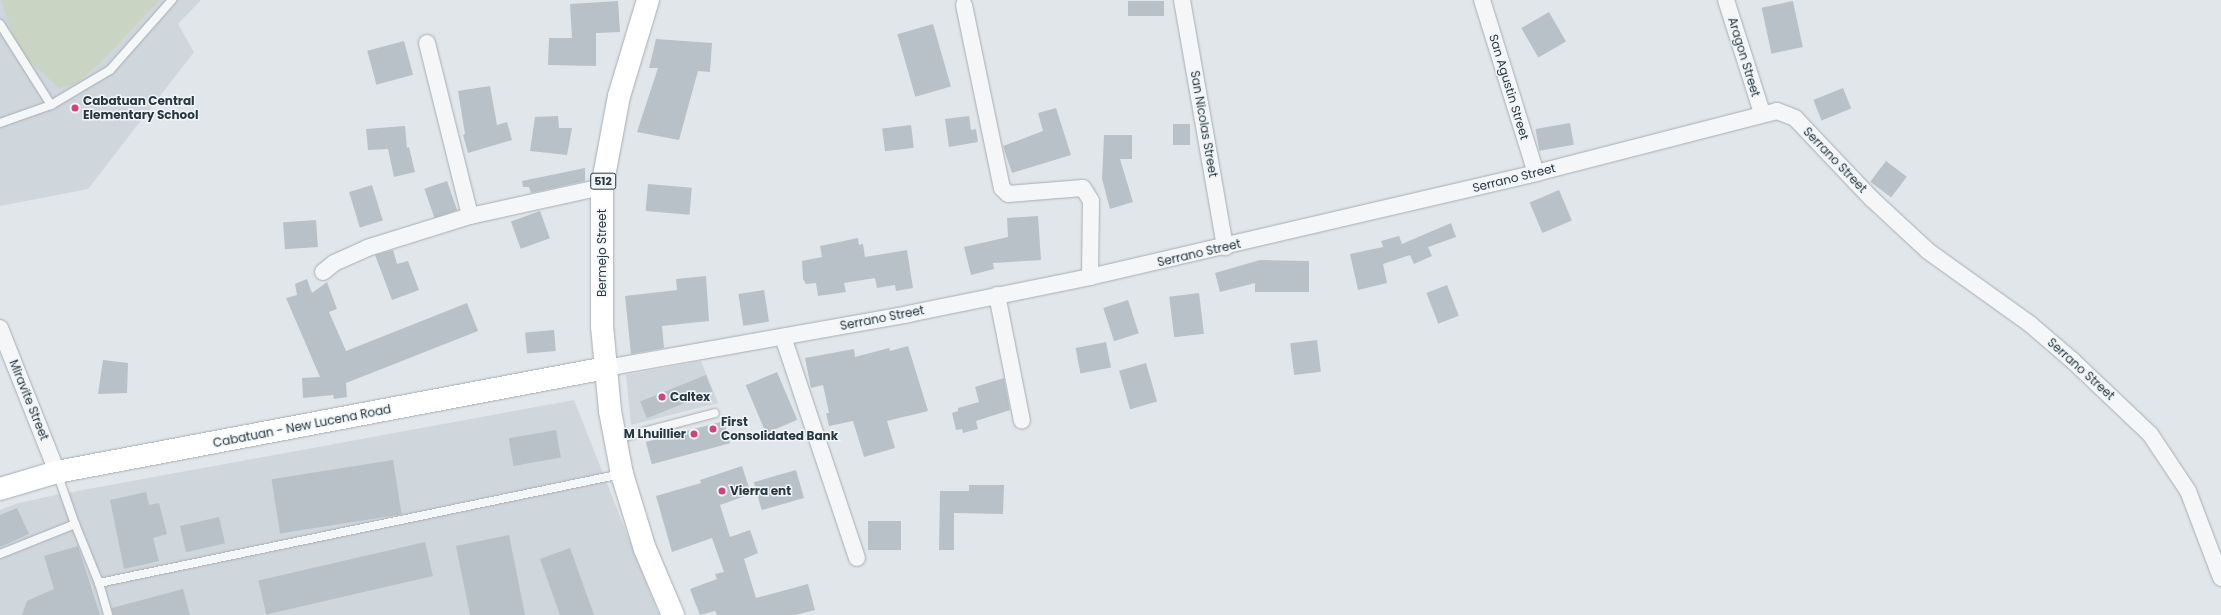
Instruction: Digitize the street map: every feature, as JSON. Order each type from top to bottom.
[{"type":"main road","name":"Bermejo Street","points":[[606,368],[600,271],[602,187],[619,96],[648,0]]},
{"type":"main road","name":"512","points":[[606,368],[615,439],[622,474],[645,549],[673,615]]},
{"type":"main road","name":"Cabatuan - New Lucena Road","points":[[0,489],[57,472],[606,368]]},
{"type":"street","name":"San Nicolas Street","points":[[1182,0],[1225,247]]},
{"type":"street","name":"San Agustin Street","points":[[1482,0],[1536,173]]},
{"type":"street","name":"Aragon Street","points":[[1726,0],[1762,113]]},
{"type":"street","points":[[964,5],[1002,188],[1008,194],[1083,188],[1091,201],[1090,277]]},
{"type":"street","points":[[427,44],[470,216]]},
{"type":"street","name":"Serrano Street","points":[[606,368],[783,337],[1090,277],[1225,247],[1536,173],[1762,113],[1777,111],[1795,118],[1872,199],[1928,251],[2030,324],[2074,361],[2150,434],[2188,491],[2221,578]]},
{"type":"street","points":[[323,272],[334,262],[367,248],[470,216],[602,187]]},
{"type":"street","points":[[997,295],[1022,421]]},
{"type":"street","name":"Miravite Street","points":[[0,328],[57,472]]},
{"type":"street","points":[[783,337],[857,558]]},
{"type":"lane","points":[[0,123],[51,105],[110,70],[172,0]]},
{"type":"lane","points":[[0,24],[51,105]]},
{"type":"lane","points":[[615,439],[715,413]]},
{"type":"lane","points":[[57,472],[75,524],[99,583],[108,615]]},
{"type":"lane","points":[[99,583],[622,474]]},
{"type":"lane","points":[[0,554],[75,524]]},
{"type":"shaded area","name":"Cabatuan Central Elementary School","points":[[0,0],[201,0],[178,24],[194,52],[88,189],[0,206]]},
{"type":"shaded area","points":[[701,361],[718,403],[631,425],[626,375]]},
{"type":"shaded area","points":[[574,400],[659,615],[0,615],[0,510],[18,503]]},
{"type":"green space","points":[[1,0],[160,0],[99,64],[76,84],[59,88],[28,60],[14,38]]},
{"type":"building","points":[[618,1],[620,32],[596,33],[596,66],[548,65],[549,38],[572,38],[570,4]]},
{"type":"building","points":[[1128,1],[1164,1],[1164,16],[1128,16]]},
{"type":"building","points":[[1793,1],[1803,47],[1771,54],[1762,8]]},
{"type":"building","points":[[1549,12],[1566,41],[1538,57],[1521,28]]},
{"type":"building","points":[[933,24],[951,86],[915,97],[897,34]]},
{"type":"building","points":[[656,39],[712,43],[710,72],[698,71],[679,140],[637,132],[658,68],[649,68]]},
{"type":"building","points":[[404,41],[413,75],[376,85],[367,51]]},
{"type":"building","points":[[490,86],[497,125],[507,122],[512,140],[468,153],[463,135],[465,134],[458,91]]},
{"type":"building","points":[[1843,88],[1851,108],[1822,120],[1813,100]]},
{"type":"building","points":[[1056,108],[1071,155],[1012,173],[1003,146],[1043,131],[1038,113]]},
{"type":"building","points":[[558,116],[559,128],[572,128],[567,155],[530,151],[535,117]]},
{"type":"building","points":[[969,116],[971,130],[976,129],[978,142],[949,147],[945,119]]},
{"type":"building","points":[[1570,123],[1574,145],[1539,151],[1536,129]]},
{"type":"building","points":[[1173,124],[1190,124],[1190,145],[1173,145]]},
{"type":"building","points":[[911,125],[914,148],[885,151],[882,129]]},
{"type":"building","points":[[405,126],[407,148],[409,147],[415,172],[394,177],[388,149],[368,150],[366,129]]},
{"type":"building","points":[[1104,135],[1132,135],[1132,159],[1120,159],[1133,202],[1110,209],[1102,179]]},
{"type":"building","points":[[1886,161],[1907,177],[1891,197],[1870,182]]},
{"type":"building","points":[[585,168],[585,181],[531,193],[529,187],[523,187],[522,181]]},
{"type":"building","points":[[447,181],[457,210],[434,218],[424,189]]},
{"type":"building","points":[[648,184],[692,188],[689,215],[646,211]]},
{"type":"building","points":[[372,185],[383,220],[360,227],[349,192]]},
{"type":"building","points":[[1559,190],[1572,220],[1542,233],[1530,203]]},
{"type":"building","points":[[540,211],[550,238],[521,249],[511,222]]},
{"type":"building","points":[[1038,216],[1041,260],[993,263],[994,269],[971,275],[964,247],[1008,237],[1007,218]]},
{"type":"building","points":[[316,220],[318,247],[285,249],[283,222]]},
{"type":"building","points":[[1451,223],[1456,237],[1428,247],[1432,256],[1414,264],[1410,255],[1383,264],[1387,283],[1358,290],[1350,254],[1383,247],[1381,241],[1399,236],[1402,244]]},
{"type":"building","points":[[858,238],[859,245],[863,244],[865,257],[907,250],[913,288],[896,291],[895,285],[877,288],[875,278],[844,283],[846,292],[818,296],[816,283],[806,284],[803,279],[802,261],[822,257],[820,246]]},
{"type":"building","points":[[393,250],[397,264],[408,261],[419,290],[392,300],[375,255]]},
{"type":"building","points":[[1260,260],[1309,261],[1309,292],[1255,292],[1255,283],[1220,292],[1215,273]]},
{"type":"building","points":[[706,276],[709,321],[662,326],[664,348],[631,354],[625,296],[677,290],[676,279]]},
{"type":"building","points":[[307,279],[312,293],[327,282],[337,309],[329,312],[346,351],[467,303],[478,331],[346,383],[347,397],[334,399],[333,395],[303,398],[302,378],[320,377],[286,298],[297,295],[295,284]]},
{"type":"building","points":[[1447,285],[1459,316],[1438,324],[1426,293]]},
{"type":"building","points":[[764,290],[769,322],[743,326],[738,294]]},
{"type":"building","points":[[1199,293],[1204,334],[1174,337],[1169,297]]},
{"type":"building","points":[[1128,300],[1139,333],[1114,341],[1103,308]]},
{"type":"building","points":[[554,330],[556,351],[527,353],[525,333]]},
{"type":"building","points":[[1317,340],[1321,372],[1294,375],[1290,343]]},
{"type":"building","points":[[1106,342],[1111,368],[1081,373],[1076,348]]},
{"type":"building","points":[[908,346],[928,411],[887,421],[895,448],[864,457],[853,421],[829,426],[826,413],[829,413],[823,385],[811,388],[805,358],[854,349],[855,357],[889,348],[890,351]]},
{"type":"building","points":[[103,360],[128,363],[127,393],[98,394]]},
{"type":"building","points":[[1146,363],[1157,401],[1130,409],[1119,371]]},
{"type":"building","points":[[777,372],[797,420],[766,433],[746,385]]},
{"type":"building","points":[[706,375],[713,392],[647,418],[640,402]]},
{"type":"building","points":[[1004,378],[1010,410],[976,421],[978,429],[963,433],[962,429],[956,430],[952,413],[958,411],[958,408],[979,402],[975,387]]},
{"type":"building","points":[[724,421],[730,443],[652,464],[646,442]]},
{"type":"building","points":[[556,430],[561,458],[514,466],[509,438]]},
{"type":"building","points":[[393,460],[402,514],[280,534],[272,479]]},
{"type":"building","points":[[742,466],[751,494],[720,505],[730,537],[750,530],[758,553],[744,559],[756,598],[808,584],[815,610],[795,615],[717,615],[715,611],[700,615],[690,589],[717,579],[715,574],[724,572],[712,538],[672,552],[656,496],[701,483],[700,480]]},
{"type":"building","points":[[796,470],[804,498],[762,510],[754,482]]},
{"type":"building","points":[[969,485],[1004,485],[1003,514],[954,513],[954,550],[939,550],[940,491],[969,491]]},
{"type":"building","points":[[146,492],[149,505],[159,503],[167,534],[153,538],[159,561],[124,569],[110,500]]},
{"type":"building","points":[[17,508],[29,534],[0,547],[0,515]]},
{"type":"building","points":[[219,517],[225,543],[186,552],[180,526]]},
{"type":"building","points":[[868,521],[901,521],[901,550],[868,550]]},
{"type":"building","points":[[509,535],[525,615],[470,615],[456,546]]},
{"type":"building","points":[[425,542],[433,576],[266,615],[258,580]]},
{"type":"building","points":[[78,546],[100,615],[22,615],[27,601],[54,589],[44,556]]},
{"type":"building","points":[[570,548],[594,615],[560,615],[540,559]]},
{"type":"building","points":[[183,589],[190,615],[113,615],[112,608]]},
{"type":"place","name":"Cabatuan Central Elementary School","points":[[75,108]]},
{"type":"place","name":"Caltex","points":[[662,397]]},
{"type":"place","name":"First Consolidated Bank","points":[[713,429]]},
{"type":"place","name":"M Lhuillier","points":[[694,434]]},
{"type":"place","name":"Vierra ent","points":[[722,491]]}]
